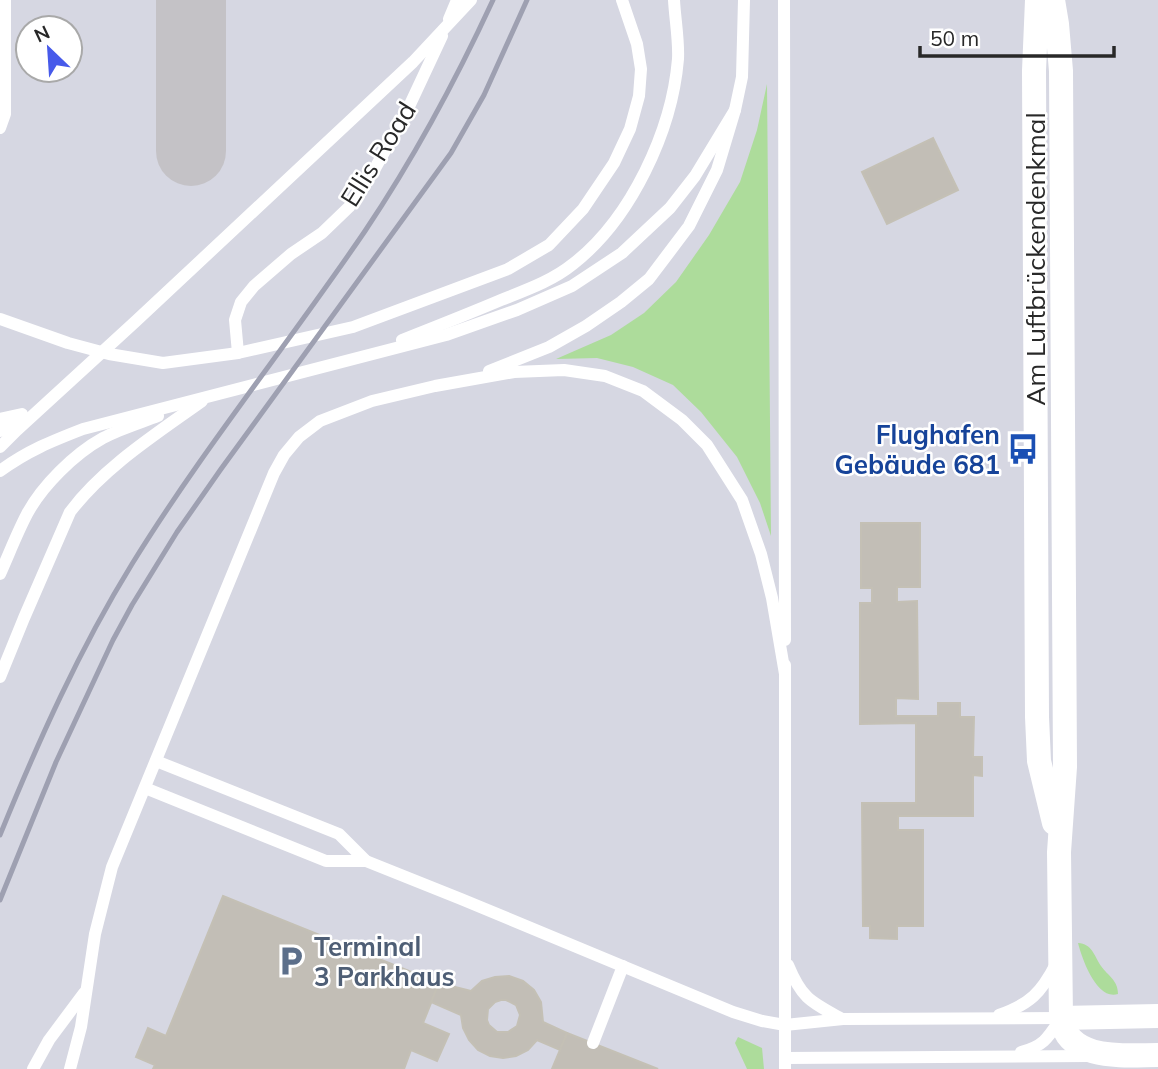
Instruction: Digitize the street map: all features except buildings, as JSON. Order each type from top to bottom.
[{"type":"street","name":"Am Luftbrückendenkmal","points":[[1037,0],[1034,111],[1037,717],[1040,769],[1059,852]]},
{"type":"street","name":"Am Luftbrückendenkmal","points":[[1053,0],[1061,98],[1065,767],[1059,852],[1061,1018]]},
{"type":"street","points":[[1158,1016],[1061,1018],[1065,1033],[1072,1041],[1099,1054],[1158,1055]]},
{"type":"lane","points":[[0,128],[5,114],[5,0]]},
{"type":"lane","name":"Ellis Road","points":[[238,354],[235,320],[241,302],[254,286],[349,207],[407,113],[457,0]]},
{"type":"lane","points":[[0,447],[413,62],[471,0]]},
{"type":"lane","points":[[0,319],[68,344],[163,363],[238,354],[353,327],[508,270],[549,245],[583,209],[614,163],[630,129],[639,96],[641,69],[637,44],[622,0]]},
{"type":"lane","points":[[346,361],[545,282],[573,264],[602,237],[647,167],[664,124],[678,57],[674,0]]},
{"type":"lane","points":[[70,1069],[81,1027],[95,934],[112,867],[239,556],[284,455],[299,437],[320,421],[372,401],[496,369],[549,347],[595,320],[649,279],[689,226],[717,170],[742,77],[744,0]]},
{"type":"lane","points":[[784,0],[785,1063],[996,1056],[1111,1056]]},
{"type":"lane","points":[[0,471],[19,457],[83,429],[446,335],[517,310],[572,286],[622,253],[670,208],[695,176],[735,110]]},
{"type":"lane","points":[[435,386],[514,372],[564,370],[605,376],[643,391],[682,420],[707,446],[741,500],[761,554],[772,598],[785,674]]},
{"type":"lane","points":[[0,574],[38,496],[54,477],[76,458],[114,433],[208,397]]},
{"type":"lane","points":[[0,677],[70,512],[80,499],[149,439],[208,397]]},
{"type":"lane","points":[[0,419],[39,410]]},
{"type":"lane","points":[[0,431],[39,410]]},
{"type":"lane","points":[[156,761],[339,834],[366,861]]},
{"type":"lane","points":[[145,788],[326,861],[366,861],[733,1012],[762,1020],[785,1025],[843,1019],[1061,1018]]},
{"type":"lane","points":[[785,958],[796,984],[804,994],[814,1003],[843,1019]]},
{"type":"lane","points":[[989,1019],[1029,1001],[1045,984],[1060,958]]},
{"type":"lane","points":[[593,1043],[622,966]]},
{"type":"lane","points":[[33,1069],[49,1040],[86,990]]},
{"type":"lane","points":[[996,1056],[1040,1045],[1047,1040],[1061,1018]]},
{"type":"shaded area","points":[[0,0],[1158,0],[1158,1069],[0,1069]]},
{"type":"green space","points":[[767,84],[771,536],[760,503],[737,457],[701,412],[673,385],[633,367],[597,358],[556,359],[611,335],[644,313],[676,282],[709,235],[740,182],[757,130]]},
{"type":"green space","points":[[1078,943],[1087,945],[1092,951],[1114,982],[1118,994],[1103,991],[1097,985],[1087,968]]},
{"type":"green space","points":[[738,1037],[762,1048],[764,1069],[747,1069],[735,1043]]},
{"type":"taxiway","points":[[191,0],[191,151]]},
{"type":"railway","points":[[0,835],[60,697],[132,564],[188,479],[383,203],[434,118],[493,0]]},
{"type":"railway","points":[[0,900],[56,762],[132,605],[177,532],[221,469],[451,153],[484,95],[527,0]]},
{"type":"place","name":"Flughafen Gebäude 681","points":[[1023,449]]},
{"type":"place","name":"Terminal 3 Parkhaus","points":[[291,961]]}]
